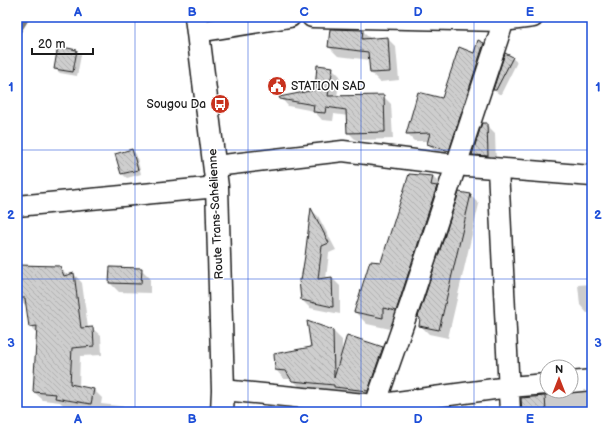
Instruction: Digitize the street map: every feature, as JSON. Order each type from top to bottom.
[{"type":"highway","name":"Route Trans-Sahélienne","points":[[197,24],[216,176],[223,390],[222,412]]},
{"type":"street","points":[[197,24],[290,17]]},
{"type":"street","points":[[312,17],[504,19],[532,17]]},
{"type":"street","points":[[375,405],[410,305],[504,19]]},
{"type":"street","points":[[17,206],[216,176],[343,151],[456,165],[592,176]]},
{"type":"street","points":[[498,169],[510,412]]},
{"type":"street","points":[[579,381],[592,380]]},
{"type":"street","points":[[223,390],[375,405],[509,387],[539,385]]},
{"type":"building","points":[[330,29],[363,30],[362,39],[388,37],[390,72],[370,73],[368,52],[328,47]]},
{"type":"building","points":[[478,40],[484,43],[449,151],[427,144],[430,133],[406,134],[418,92],[442,98],[459,47],[474,53]]},
{"type":"building","points":[[58,46],[77,50],[73,72],[54,69]]},
{"type":"building","points":[[505,53],[513,57],[496,90],[493,90]]},
{"type":"building","points":[[317,65],[333,67],[328,96],[384,95],[385,132],[347,133],[346,110],[326,107],[325,113],[313,112],[314,105],[280,99],[279,97],[315,90]]},
{"type":"building","points":[[482,123],[487,123],[488,156],[472,155]]},
{"type":"building","points":[[132,149],[138,170],[121,174],[115,154]]},
{"type":"building","points":[[409,174],[433,176],[431,185],[437,186],[396,311],[383,308],[383,318],[354,312],[370,261],[381,262]]},
{"type":"building","points":[[459,192],[471,194],[439,330],[419,326],[420,318],[418,317]]},
{"type":"building","points":[[311,208],[329,243],[322,246],[318,279],[332,277],[333,307],[301,300],[299,280],[301,280],[305,256]]},
{"type":"building","points":[[17,265],[60,266],[64,276],[74,273],[81,328],[93,327],[94,346],[72,348],[70,384],[94,389],[91,404],[55,398],[56,394],[33,392],[37,326],[29,327],[25,298],[18,298]]},
{"type":"building","points":[[110,267],[142,268],[141,284],[109,283]]},
{"type":"building","points":[[307,321],[333,330],[334,378],[347,335],[383,347],[368,391],[334,387],[334,385],[292,381],[286,371],[275,370],[274,354],[311,347]]},
{"type":"building","points":[[539,396],[539,399],[545,399],[546,412],[522,412],[521,398]]},
{"type":"waterway","points":[[17,33],[27,17]]},
{"type":"place","name":"STATION SAD","points":[[277,86]]},
{"type":"place","name":"Sougou Da","points":[[220,104]]}]
